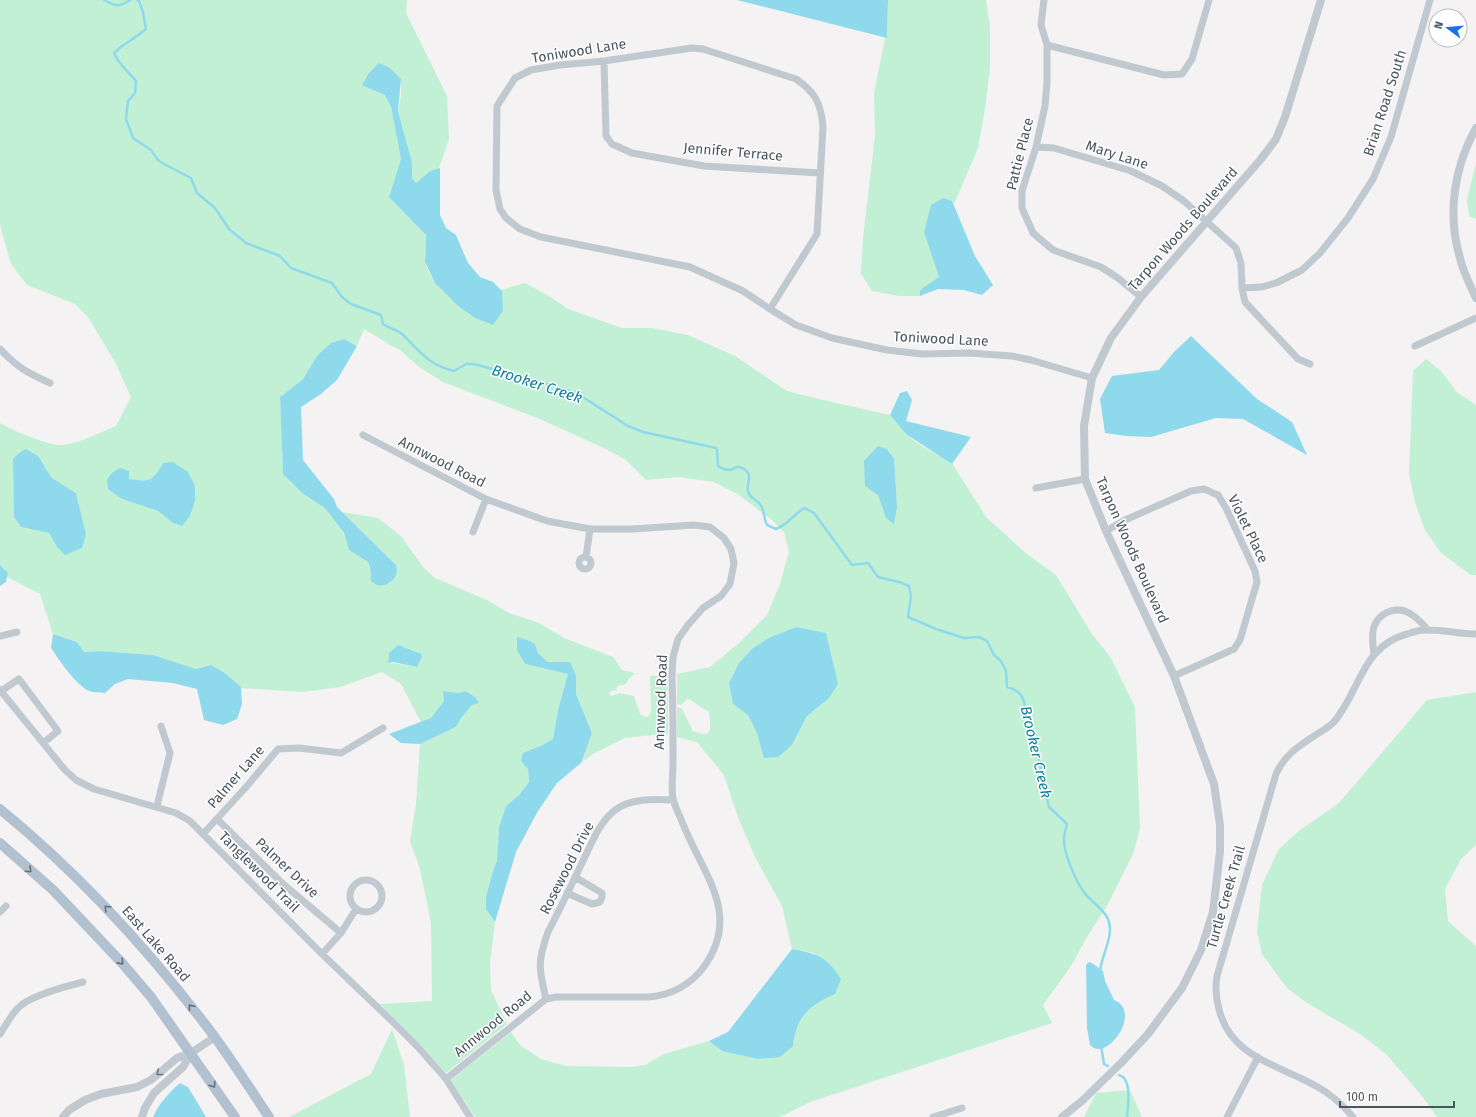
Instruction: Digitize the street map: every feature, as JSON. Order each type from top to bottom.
[{"type":"main road","name":"East Lake Road","points":[[0,809],[71,871],[151,956],[215,1037],[269,1117]]},
{"type":"main road","points":[[0,843],[52,890],[97,936],[151,997],[235,1117]]},
{"type":"street","name":"Pattie Place","points":[[1044,0],[1041,25],[1047,45],[1046,106],[1036,147],[1022,191],[1022,208],[1034,234],[1053,250],[1101,267],[1118,278],[1141,297]]},
{"type":"street","points":[[1047,45],[1164,75],[1182,74],[1192,59],[1209,0]]},
{"type":"street","name":"Tarpon Woods Boulevard","points":[[1062,1117],[1122,1062],[1153,1029],[1182,988],[1201,950],[1213,912],[1220,851],[1220,825],[1214,784],[1174,676],[1106,531],[1085,479],[1084,426],[1092,378],[1111,338],[1141,297],[1261,159],[1276,139],[1285,117],[1321,0]]},
{"type":"street","name":"Brian Road South","points":[[1242,288],[1262,287],[1276,284],[1302,270],[1320,253],[1348,218],[1373,179],[1391,137],[1430,0]]},
{"type":"street","name":"Toniwood Lane","points":[[770,309],[817,234],[823,127],[822,112],[816,98],[808,87],[796,79],[703,49],[692,48],[604,61],[560,65],[531,70],[515,78],[497,106],[496,190],[500,209],[506,218],[520,229],[541,237],[690,267],[743,290],[770,309],[796,324],[832,338],[888,350],[922,354],[969,353],[1012,356],[1092,378]]},
{"type":"street","name":"Jennifer Terrace","points":[[604,61],[606,136],[612,144],[632,153],[704,166],[820,173]]},
{"type":"street","points":[[1476,128],[1469,140],[1458,174],[1453,209],[1454,229],[1460,258],[1476,298]]},
{"type":"street","name":"Mary Lane","points":[[1036,147],[1054,148],[1131,171],[1162,186],[1184,201],[1236,248],[1241,262],[1242,288],[1245,302],[1298,359],[1310,364]]},
{"type":"street","points":[[1415,346],[1476,318]]},
{"type":"street","points":[[0,349],[25,372],[50,383]]},
{"type":"street","name":"Annwood Road","points":[[363,435],[486,499],[547,521],[590,529],[639,529],[694,525],[710,527],[724,538],[732,549],[734,563],[730,584],[721,596],[703,608],[688,625],[678,639],[673,657],[673,800],[684,827],[715,892],[720,907],[720,922],[717,940],[710,958],[698,974],[679,989],[662,996],[546,998],[446,1078]]},
{"type":"street","points":[[1036,488],[1085,479]]},
{"type":"street","name":"Violet Place","points":[[1106,531],[1125,520],[1191,491],[1204,489],[1218,495],[1226,508],[1255,571],[1257,582],[1240,640],[1234,649],[1174,676]]},
{"type":"street","points":[[473,532],[486,499]]},
{"type":"street","points":[[586,557],[590,529]]},
{"type":"street","points":[[1374,654],[1372,641],[1374,627],[1376,621],[1384,613],[1392,610],[1403,610],[1412,615],[1428,630]]},
{"type":"street","name":"Turtle Creek Trail","points":[[1353,1117],[1340,1103],[1326,1092],[1258,1058],[1240,1045],[1222,1021],[1217,1002],[1217,976],[1276,774],[1281,764],[1290,753],[1332,723],[1343,708],[1374,654],[1381,647],[1395,638],[1423,630],[1476,634]]},
{"type":"street","points":[[0,636],[17,632]]},
{"type":"street","points":[[1,691],[19,679],[29,691],[58,732],[43,743]]},
{"type":"street","name":"Tanglewood Trail","points":[[1,691],[65,770],[76,780],[94,790],[157,806],[176,813],[190,821],[322,954],[394,1023],[446,1078],[470,1117]]},
{"type":"street","points":[[157,806],[170,753],[161,726]]},
{"type":"street","name":"Palmer Lane","points":[[203,834],[247,786],[278,749],[300,748],[341,753],[383,728]]},
{"type":"street","name":"Rosewood Drive","points":[[546,998],[540,970],[540,956],[548,932],[600,827],[614,811],[624,805],[641,800],[673,800]]},
{"type":"street","name":"Palmer Drive","points":[[216,820],[282,883],[341,934]]},
{"type":"street","points":[[567,893],[592,904],[596,904],[602,900],[602,893],[575,877]]},
{"type":"street","points":[[368,880],[377,884],[380,889],[382,900],[376,909],[366,912],[356,909],[352,905],[350,895],[354,885],[358,882],[368,880]]},
{"type":"street","points":[[0,912],[6,906]]},
{"type":"street","points":[[322,954],[341,934],[356,909]]},
{"type":"street","points":[[0,1034],[18,1007],[55,989],[83,982]]},
{"type":"street","points":[[63,1117],[70,1110],[85,1100],[101,1094],[137,1087],[151,1080],[177,1058],[191,1053],[215,1037]]},
{"type":"street","points":[[142,1117],[145,1108],[154,1094],[183,1067],[191,1053]]},
{"type":"street","points":[[1227,1117],[1258,1058]]},
{"type":"street","points":[[934,1117],[962,1108]]},
{"type":"green space","points":[[0,0],[407,0],[406,13],[447,96],[449,139],[439,168],[430,171],[416,184],[412,178],[412,162],[398,111],[401,96],[401,79],[385,95],[391,107],[401,159],[389,197],[426,235],[425,260],[427,268],[431,277],[445,293],[475,318],[503,311],[501,290],[525,283],[549,296],[568,309],[622,328],[652,328],[688,335],[735,356],[787,391],[890,415],[906,434],[919,444],[952,463],[986,517],[1028,555],[1056,575],[1092,634],[1111,658],[1135,707],[1140,829],[1133,854],[1107,906],[1087,937],[1071,966],[1043,1005],[1052,1023],[810,1102],[780,1117],[475,1117],[451,1080],[511,1032],[520,1045],[541,1059],[566,1066],[631,1067],[645,1065],[664,1054],[709,1041],[722,1051],[793,1046],[795,1035],[801,1019],[811,1008],[835,994],[814,953],[792,949],[782,906],[755,857],[739,820],[724,775],[697,742],[677,737],[677,707],[682,709],[693,731],[705,734],[708,733],[710,727],[709,712],[691,700],[687,699],[681,705],[678,704],[677,706],[677,674],[710,667],[738,644],[767,615],[780,584],[789,552],[784,532],[773,521],[739,495],[714,482],[678,477],[646,480],[626,460],[606,449],[540,419],[443,382],[419,367],[400,350],[364,329],[357,346],[344,339],[317,356],[303,379],[280,397],[283,474],[302,493],[325,507],[344,534],[349,550],[368,562],[373,583],[389,584],[394,578],[396,565],[342,512],[378,518],[401,536],[423,567],[435,578],[489,601],[509,613],[539,623],[564,638],[613,657],[622,670],[635,673],[629,678],[626,684],[617,686],[617,690],[609,692],[611,696],[620,693],[634,696],[640,714],[645,717],[649,716],[651,711],[650,676],[668,675],[668,735],[662,734],[625,738],[593,754],[581,763],[592,733],[576,694],[576,676],[562,662],[548,662],[538,653],[535,644],[525,664],[568,674],[558,710],[553,739],[541,746],[528,769],[529,782],[519,795],[506,806],[499,827],[497,861],[494,868],[486,909],[495,922],[490,963],[491,990],[507,1024],[446,1073],[421,1045],[380,1004],[432,1001],[431,923],[420,869],[410,841],[416,804],[420,744],[456,727],[461,718],[472,705],[479,703],[465,691],[458,693],[443,691],[444,701],[431,718],[421,722],[401,684],[382,672],[340,687],[303,692],[241,688],[225,673],[211,665],[196,669],[153,655],[100,651],[84,652],[77,642],[53,634],[40,594],[7,577],[8,573],[0,565],[0,423],[22,434],[41,441],[58,445],[71,444],[116,426],[131,397],[115,362],[88,317],[75,304],[27,285],[11,264],[0,225]],"holes":[[[13,460],[45,466],[52,478],[76,493],[86,534],[57,547],[49,533],[21,527],[14,517]],[[163,463],[182,526],[173,523],[158,511],[122,499],[129,471],[129,479],[146,480],[150,479],[156,474]],[[895,486],[897,507],[886,518],[878,495]],[[826,633],[833,666],[828,699],[807,716],[792,745],[757,733],[748,714]],[[422,657],[417,667],[387,662],[389,660]]]},
{"type":"green space","points":[[888,0],[986,0],[990,27],[990,68],[978,148],[954,204],[952,201],[940,277],[920,290],[920,296],[899,296],[872,291],[861,274],[863,238],[875,135],[874,93],[885,38],[887,37]]},
{"type":"green space","points":[[1476,164],[1476,219],[1469,216],[1467,199]]},
{"type":"green space","points":[[1426,359],[1441,371],[1457,392],[1476,405],[1476,575],[1471,575],[1441,553],[1425,530],[1415,503],[1409,473],[1413,371]]},
{"type":"green space","points":[[1476,692],[1476,845],[1461,859],[1445,889],[1448,921],[1476,946],[1476,1117],[1437,1117],[1422,1096],[1386,1054],[1360,1034],[1307,1003],[1287,988],[1262,954],[1257,931],[1262,885],[1279,849],[1300,830],[1339,803],[1427,700]]},
{"type":"green space","points":[[392,1029],[404,1065],[410,1117],[289,1117],[371,1074]]},
{"type":"green space","points":[[1130,1090],[1142,1117],[1084,1117],[1096,1093]]},
{"type":"water","points":[[737,0],[888,0],[887,38]]},
{"type":"water","points":[[379,63],[390,68],[401,79],[398,111],[412,162],[412,178],[416,183],[430,171],[440,168],[440,215],[446,228],[456,235],[468,263],[480,277],[493,282],[502,291],[503,311],[493,325],[475,318],[458,306],[435,283],[425,262],[426,235],[389,197],[401,159],[391,107],[385,95],[362,85],[369,73]]},
{"type":"water","points":[[943,198],[952,201],[975,256],[993,285],[982,295],[964,290],[938,289],[920,296],[920,290],[939,277],[924,232],[931,205]]},
{"type":"water","points":[[1191,336],[1257,399],[1292,422],[1307,455],[1243,419],[1216,418],[1151,437],[1105,433],[1100,399],[1112,376],[1159,370],[1174,352]]},
{"type":"water","points":[[344,339],[357,346],[337,380],[321,394],[301,407],[303,460],[334,499],[337,507],[396,565],[396,575],[390,583],[380,586],[371,581],[368,562],[349,550],[344,533],[325,508],[302,493],[283,474],[280,397],[303,379],[317,356],[331,343]]},
{"type":"water","points":[[907,391],[912,400],[906,421],[971,437],[952,464],[906,434],[890,415],[900,393]]},
{"type":"water","points":[[878,446],[887,449],[894,459],[897,507],[894,524],[886,518],[878,495],[865,486],[864,461]]},
{"type":"water","points":[[26,449],[38,456],[52,478],[76,493],[86,534],[82,548],[65,555],[57,547],[49,533],[21,527],[14,517],[13,459]]},
{"type":"water","points":[[173,462],[188,472],[195,486],[195,501],[190,516],[182,526],[173,523],[158,511],[122,499],[108,489],[107,479],[113,472],[120,468],[129,471],[129,479],[146,480],[150,479],[156,474],[163,463]]},
{"type":"water","points":[[0,565],[8,573],[6,582],[0,586]]},
{"type":"water","points":[[796,627],[826,633],[838,684],[828,699],[807,716],[792,745],[778,757],[764,758],[757,733],[748,715],[733,704],[729,683],[739,663],[753,648],[769,638]]},
{"type":"water","points":[[53,634],[77,642],[84,652],[100,651],[153,655],[196,669],[211,665],[225,673],[241,687],[242,704],[237,719],[223,725],[204,720],[197,689],[173,683],[128,679],[115,684],[105,693],[89,691],[73,678],[51,648]]},
{"type":"water","points":[[517,637],[535,644],[538,653],[548,662],[570,662],[576,676],[576,694],[592,733],[581,763],[557,783],[538,811],[516,852],[495,922],[486,909],[486,897],[497,861],[499,827],[506,806],[519,795],[529,782],[528,769],[521,761],[523,753],[541,746],[553,739],[558,710],[568,674],[525,664],[517,650]]},
{"type":"water","points":[[398,645],[421,654],[422,657],[417,667],[393,662],[386,663],[389,660],[389,653]]},
{"type":"water","points":[[443,691],[458,693],[465,691],[475,697],[479,703],[472,705],[461,718],[456,727],[420,744],[401,743],[389,734],[431,718],[444,701]]},
{"type":"water","points":[[792,949],[821,957],[831,965],[841,979],[835,994],[811,1008],[801,1019],[795,1035],[793,1046],[780,1057],[758,1059],[722,1051],[709,1041],[728,1032]]},
{"type":"water","points":[[1089,962],[1103,971],[1105,981],[1114,1000],[1121,1005],[1125,1012],[1125,1020],[1118,1036],[1112,1043],[1098,1049],[1090,1045],[1087,1028],[1086,965]]},
{"type":"water","points":[[180,1083],[188,1087],[206,1117],[153,1117],[165,1098]]},
{"type":"waterway","name":"Brooker Creek","points":[[104,0],[111,4],[117,5],[123,4],[130,0]]},
{"type":"waterway","name":"Brooker Creek","points":[[137,0],[139,1],[143,12],[146,29],[114,53],[121,64],[136,81],[135,93],[128,101],[126,119],[133,138],[151,150],[158,160],[191,178],[197,193],[215,208],[229,229],[246,243],[280,256],[291,268],[332,283],[342,297],[351,304],[381,315],[383,324],[402,334],[425,357],[437,365],[454,371],[466,364],[474,364],[558,387],[578,394],[628,426],[643,432],[716,448],[718,466],[728,470],[740,467],[749,474],[749,493],[751,497],[761,506],[767,525],[776,529],[804,508],[814,513],[852,565],[868,563],[878,577],[909,586],[911,597],[908,617],[936,629],[964,638],[979,637],[987,641],[994,655],[1001,661],[1006,671],[1007,687],[1017,691],[1024,701],[1025,716],[1031,722],[1049,807],[1067,824],[1064,845],[1073,873],[1083,891],[1103,911],[1108,919],[1110,925],[1109,939],[1100,972]]},
{"type":"waterway","name":"Brooker Creek","points":[[1101,1045],[1104,1064],[1108,1066]]},
{"type":"waterway","name":"Brooker Creek","points":[[1119,1075],[1124,1078],[1128,1086],[1127,1117]]}]
